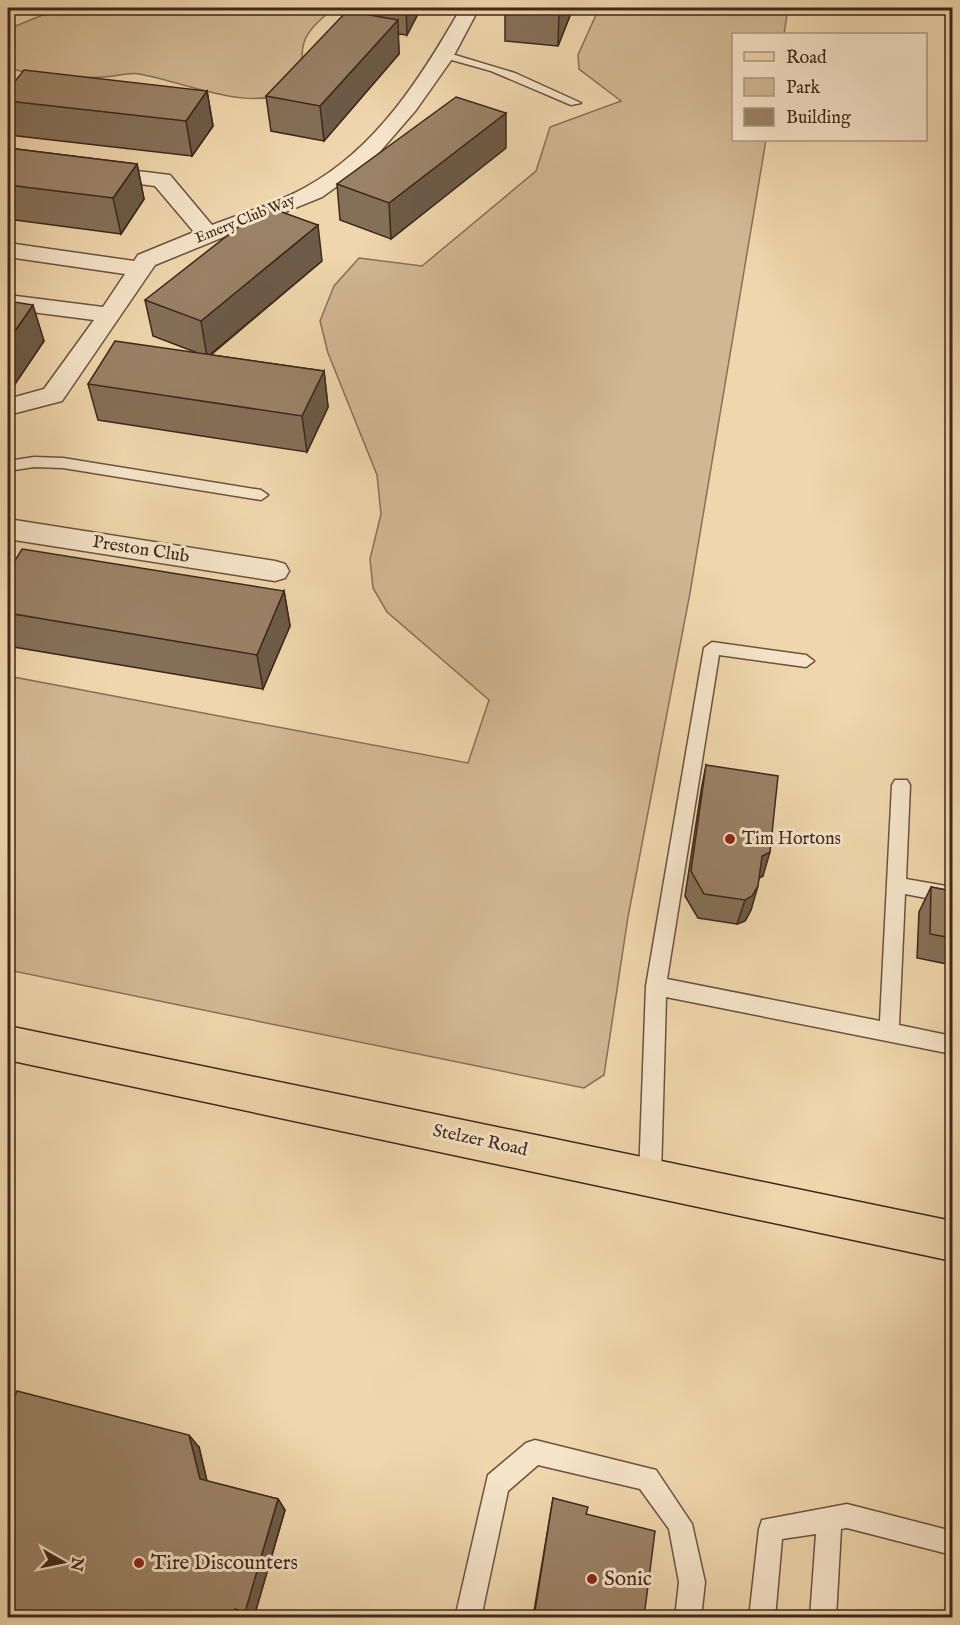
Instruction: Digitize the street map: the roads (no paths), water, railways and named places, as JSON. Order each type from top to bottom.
[{"type":"main road","name":"Stelzer Road","points":[[8,1042],[952,1241]]},
{"type":"street","name":"Emery Club Way","points":[[8,407],[53,395],[146,260],[207,233],[314,192],[363,157],[409,106],[444,55],[470,8]]},
{"type":"street","points":[[8,161],[162,180],[207,233]]},
{"type":"street","points":[[8,250],[140,269]]},
{"type":"street","points":[[8,302],[109,315]]},
{"type":"street","name":"Preston Club","points":[[8,529],[275,571]]},
{"type":"lane","points":[[444,55],[474,61],[505,72],[575,103]]},
{"type":"lane","points":[[8,466],[34,462],[63,463],[261,495]]},
{"type":"lane","points":[[650,1176],[656,986],[712,648],[806,661]]},
{"type":"lane","points":[[889,1032],[901,785]]},
{"type":"lane","points":[[896,885],[952,895]]},
{"type":"lane","points":[[656,986],[952,1045]]},
{"type":"lane","points":[[468,1617],[497,1484],[535,1452],[647,1479],[680,1524],[693,1582],[688,1617]]},
{"type":"lane","points":[[762,1617],[771,1529],[847,1515],[952,1543]]},
{"type":"lane","points":[[823,1617],[829,1519]]},
{"type":"place","name":"Tim Hortons","points":[[730,839]]},
{"type":"place","name":"Tire Discounters","points":[[139,1563]]},
{"type":"place","name":"Sonic","points":[[592,1579]]}]
